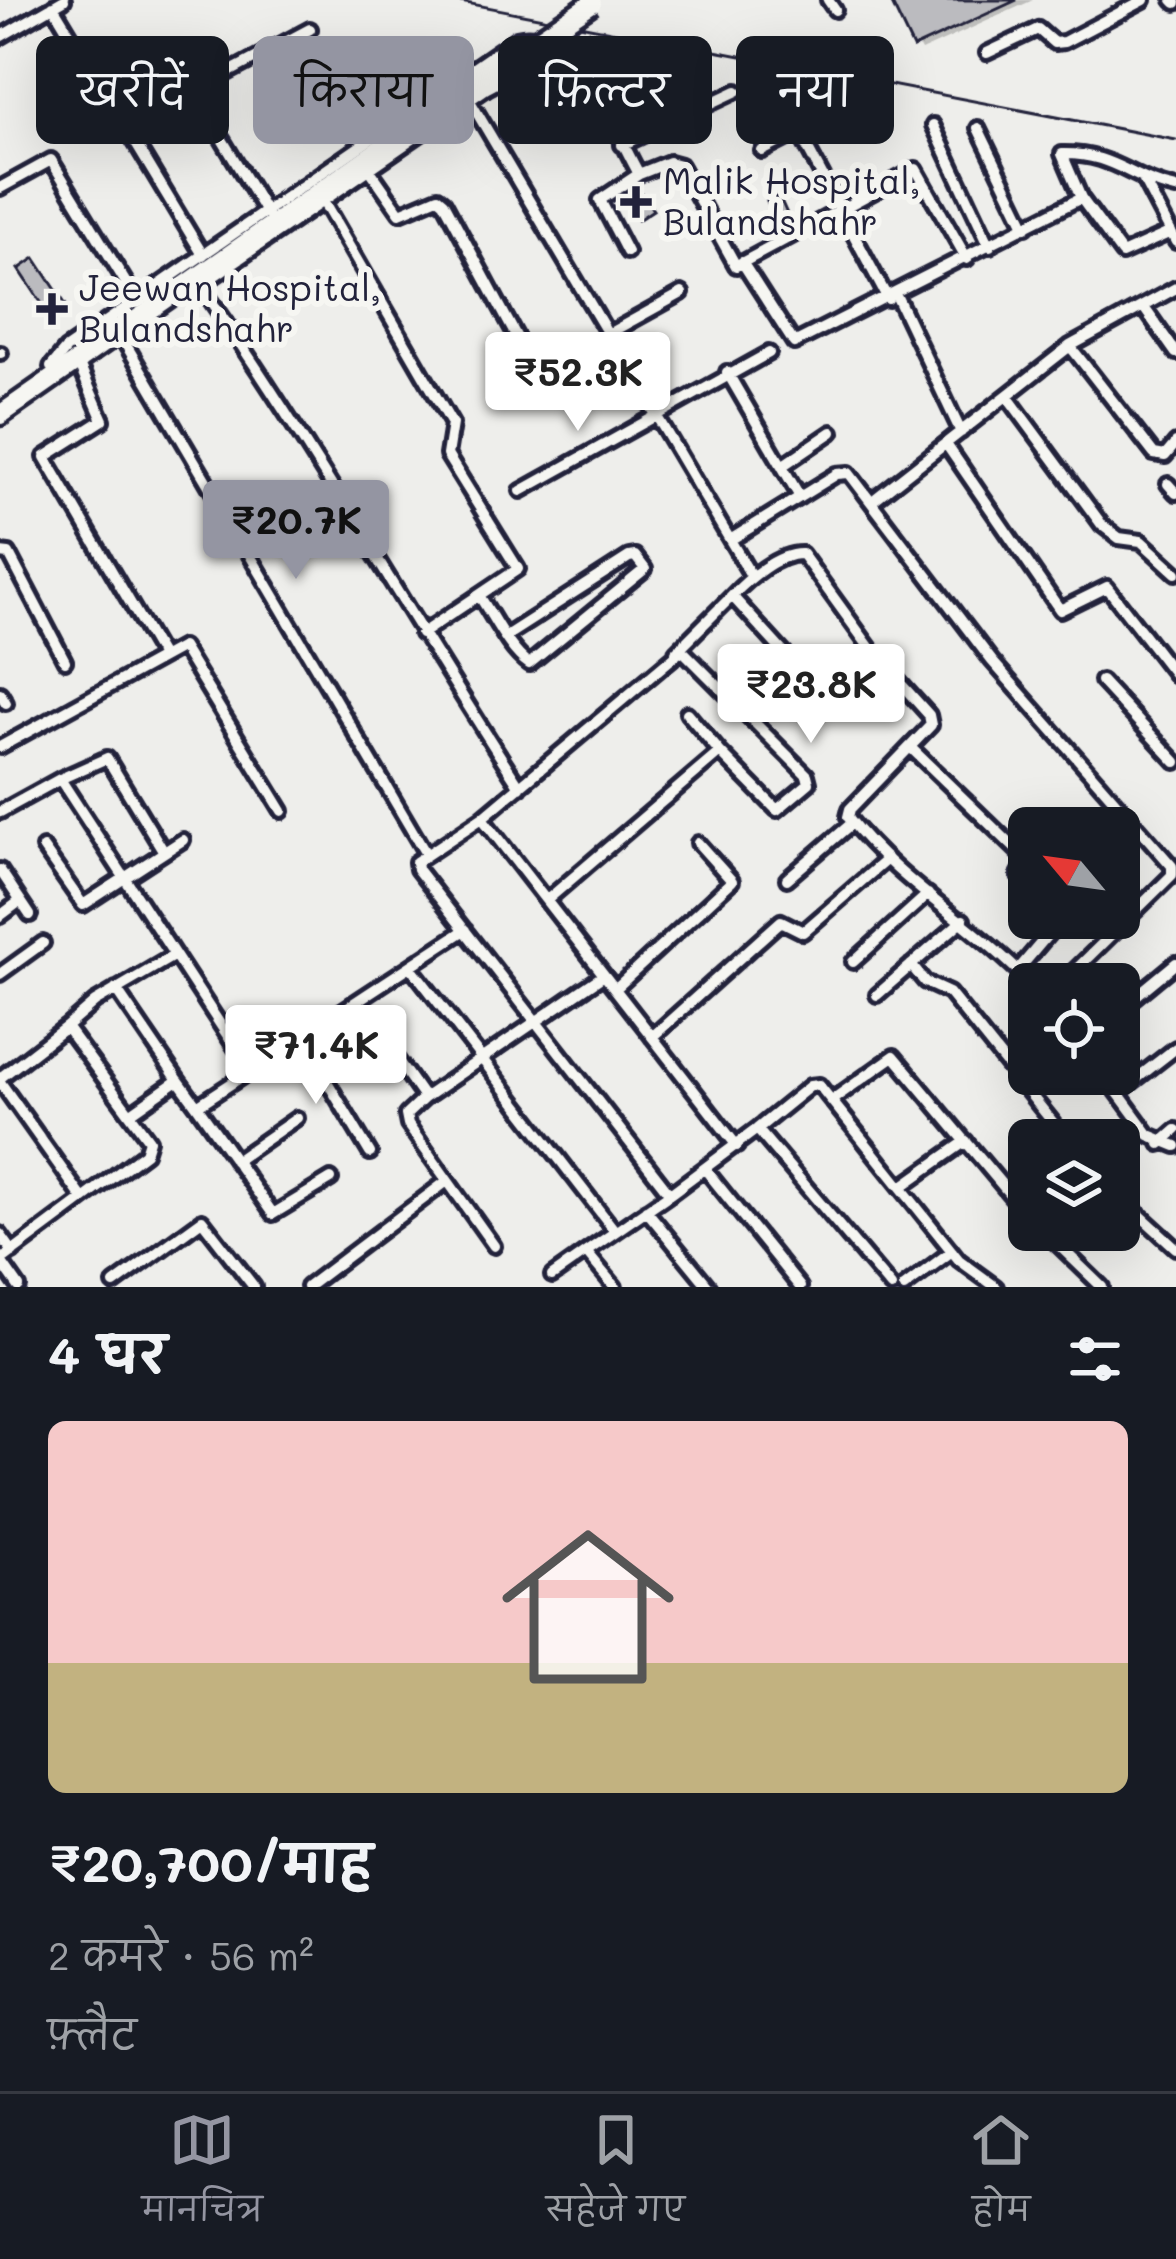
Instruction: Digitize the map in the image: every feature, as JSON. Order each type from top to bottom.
[{"type":"main road","points":[[0,401],[77,363],[596,0]]},
{"type":"main road","points":[[0,416],[55,371]]},
{"type":"street","points":[[987,53],[1038,29],[1054,43],[1064,42],[1144,0]]},
{"type":"street","points":[[0,37],[58,3],[203,255]]},
{"type":"street","points":[[267,214],[196,96],[201,87],[310,28]]},
{"type":"street","points":[[55,371],[66,349],[498,51]]},
{"type":"street","points":[[639,174],[622,145],[736,91]]},
{"type":"street","points":[[474,108],[752,577]]},
{"type":"street","points":[[933,125],[990,246]]},
{"type":"street","points":[[978,128],[1026,227]]},
{"type":"street","points":[[161,657],[45,457],[104,420],[77,363],[201,286],[408,144]]},
{"type":"street","points":[[762,152],[777,144]]},
{"type":"street","points":[[806,144],[961,432]]},
{"type":"street","points":[[1144,181],[1173,237],[1122,254],[1081,198],[1062,154],[1112,159],[1144,181],[1176,189]]},
{"type":"street","points":[[0,188],[47,159],[56,165],[137,301]]},
{"type":"street","points":[[628,252],[599,200],[639,174],[675,161],[736,266],[919,169],[967,259]]},
{"type":"street","points":[[370,170],[400,213],[436,198],[444,202],[544,388],[621,355]]},
{"type":"street","points":[[742,262],[794,343],[1081,198]]},
{"type":"street","points":[[324,203],[452,424],[447,455],[518,569],[421,634]]},
{"type":"street","points":[[201,286],[276,393],[421,634],[520,787]]},
{"type":"street","points":[[871,502],[1070,346],[1176,288]]},
{"type":"street","points":[[608,334],[682,293]]},
{"type":"street","points":[[1145,309],[1176,353]]},
{"type":"street","points":[[122,338],[426,854]]},
{"type":"street","points":[[1070,346],[1154,454],[1165,456],[1176,443]]},
{"type":"street","points":[[520,491],[727,372],[769,353]]},
{"type":"street","points":[[727,372],[800,497]]},
{"type":"street","points":[[1007,396],[1102,526],[1119,538],[1141,541],[1176,573]]},
{"type":"street","points":[[782,466],[832,432]]},
{"type":"street","points":[[946,444],[1060,610],[1107,587],[1176,676]]},
{"type":"street","points":[[730,540],[843,472],[855,478],[1003,675],[1175,868],[1082,963]]},
{"type":"street","points":[[0,553],[9,554],[65,661]]},
{"type":"street","points":[[670,1194],[417,869],[426,854],[482,818],[674,655],[752,577],[792,554],[802,554],[887,670],[932,718],[850,809],[853,823],[887,859],[1010,963]]},
{"type":"street","points":[[480,597],[506,636],[529,664],[645,569],[635,556],[629,557],[506,636]]},
{"type":"street","points":[[732,596],[835,709],[845,707],[887,670]]},
{"type":"street","points":[[0,747],[179,647],[187,650],[282,811]]},
{"type":"street","points":[[674,655],[686,652],[808,775],[808,783],[777,810],[687,713]]},
{"type":"street","points":[[1100,681],[1176,762]]},
{"type":"street","points":[[910,747],[1008,840]]},
{"type":"street","points":[[547,900],[720,752]]},
{"type":"street","points":[[0,812],[107,758],[164,852]]},
{"type":"street","points":[[60,779],[250,1070]]},
{"type":"street","points":[[482,818],[737,1146]]},
{"type":"street","points":[[787,879],[853,823]]},
{"type":"street","points":[[43,848],[80,904],[183,840]]},
{"type":"street","points":[[615,989],[731,881],[698,843]]},
{"type":"street","points":[[652,1037],[781,921],[803,932],[887,859]]},
{"type":"street","points":[[0,870],[30,915]]},
{"type":"street","points":[[853,962],[928,894]]},
{"type":"street","points":[[0,916],[20,901]]},
{"type":"street","points":[[877,995],[963,920]]},
{"type":"street","points":[[197,1106],[466,930]]},
{"type":"street","points":[[1024,963],[1044,939]]},
{"type":"street","points":[[0,974],[43,943]]},
{"type":"street","points":[[83,1199],[0,1080],[116,989],[175,955]]},
{"type":"street","points":[[1140,993],[1176,963]]},
{"type":"street","points":[[911,965],[925,982],[949,993],[1050,1119]]},
{"type":"street","points":[[411,967],[615,1232]]},
{"type":"street","points":[[494,1246],[406,1119],[424,1098],[604,975]]},
{"type":"street","points":[[116,989],[276,1215],[331,1179]]},
{"type":"street","points":[[357,1002],[424,1098]]},
{"type":"street","points":[[19,1287],[0,1260],[148,1148],[146,1132],[66,1027]]},
{"type":"street","points":[[301,1038],[370,1153]]},
{"type":"street","points":[[1140,1076],[1176,1048]]},
{"type":"street","points":[[832,1100],[894,1056],[1008,1192]]},
{"type":"street","points":[[130,1113],[178,1080]]},
{"type":"street","points":[[552,1276],[737,1146],[814,1084],[832,1100],[952,1251],[996,1287]]},
{"type":"street","points":[[1120,1095],[1160,1144],[1176,1146]]},
{"type":"street","points":[[235,1161],[297,1118]]},
{"type":"street","points":[[757,1129],[891,1287]]},
{"type":"street","points":[[1160,1144],[1176,1130]]},
{"type":"street","points":[[901,1187],[965,1142]]},
{"type":"street","points":[[705,1169],[800,1287]]},
{"type":"street","points":[[307,1287],[447,1181]]},
{"type":"street","points":[[646,1210],[709,1287]]},
{"type":"street","points":[[1140,1215],[1176,1248]]},
{"type":"street","points":[[114,1286],[202,1220],[254,1287]]},
{"type":"street","points":[[0,1234],[13,1252]]},
{"type":"street","points":[[904,1287],[952,1251]]},
{"type":"street","points":[[1065,1251],[1102,1287]]},
{"type":"street","points":[[586,1252],[615,1287]]},
{"type":"building","points":[[890,0],[1017,0],[913,48]]},
{"type":"building","points":[[638,188],[653,210],[638,220],[623,197]]},
{"type":"building","points":[[779,196],[792,225],[781,231],[767,201]]},
{"type":"building","points":[[35,258],[68,308],[52,319],[19,269]]},
{"type":"railway","points":[[450,0],[1176,140]]},
{"type":"place","name":"Malik Hospital, Bulandshahr","points":[[636,202]]},
{"type":"place","name":"Jeewan Hospital, Bulandshahr","points":[[52,309]]}]
